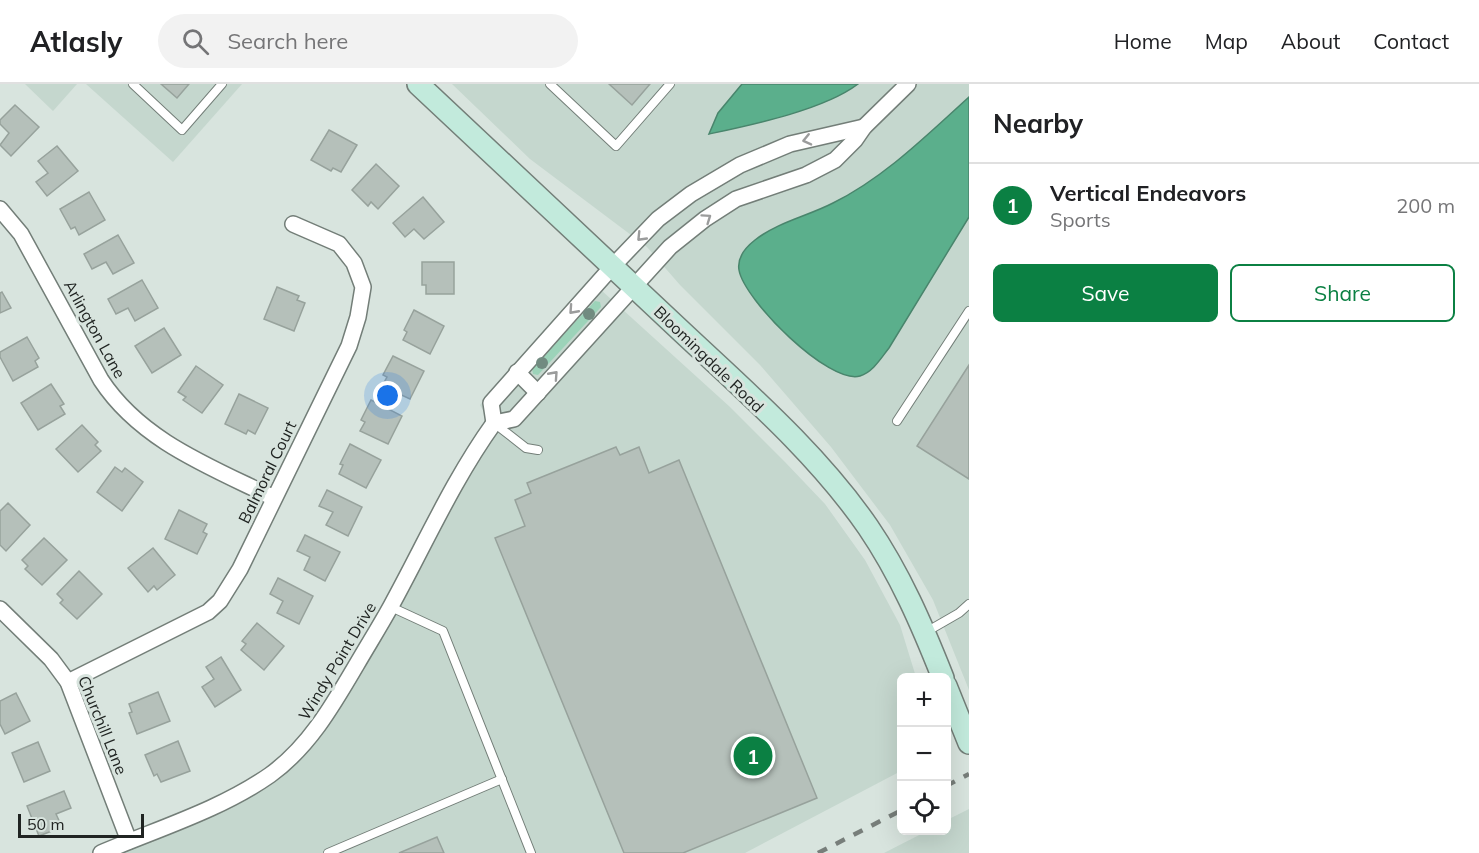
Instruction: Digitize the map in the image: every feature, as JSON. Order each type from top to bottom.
[{"type":"main road","name":"Bloomingdale Road","points":[[418,84],[801,447],[845,497],[884,551],[925,632],[941,673]]},
{"type":"main road","points":[[951,698],[969,743]]},
{"type":"street","points":[[494,423],[514,419],[670,247],[705,219],[736,200],[806,175],[835,160],[855,140],[864,127],[908,84]]},
{"type":"street","name":"Windy Point Drive","points":[[101,853],[249,789],[272,774],[314,733],[391,607],[460,474],[494,423],[491,403],[612,267],[658,219],[691,194],[740,165],[790,144],[864,127]]},
{"type":"street","name":"Arlington Lane","points":[[0,209],[21,234],[101,380],[125,410],[150,432],[178,451],[274,498]]},
{"type":"street","name":"Balmoral Court","points":[[68,682],[208,612],[220,601],[240,570],[349,346],[358,317],[363,287],[354,263],[339,244],[293,224]]},
{"type":"street","points":[[517,372],[538,393]]},
{"type":"street","name":"Churchill Lane","points":[[0,609],[51,659],[68,682],[129,841]]},
{"type":"lane","points":[[133,84],[182,130],[222,84]]},
{"type":"lane","points":[[550,84],[616,146],[670,84]]},
{"type":"lane","points":[[897,421],[969,310]]},
{"type":"lane","points":[[494,423],[526,448],[538,450]]},
{"type":"lane","points":[[925,632],[959,613],[969,603]]},
{"type":"lane","points":[[391,607],[443,631],[531,853]]},
{"type":"lane","points":[[328,853],[502,779]]},
{"type":"shaded area","points":[[25,84],[77,84],[53,111]]},
{"type":"shaded area","points":[[86,84],[242,84],[173,162]]},
{"type":"shaded area","points":[[452,84],[969,84],[969,690],[933,600],[890,525],[831,447],[760,365],[680,285],[647,247],[530,159]]},
{"type":"shaded area","points":[[742,84],[858,84],[826,102],[807,109],[709,134],[718,113]]},
{"type":"shaded area","points":[[969,97],[969,217],[889,348],[876,364],[860,376],[846,375],[829,367],[790,338],[756,300],[744,284],[739,270],[743,253],[748,246],[764,234],[833,203],[870,181],[921,141]]},
{"type":"shaded area","points":[[590,280],[730,407],[785,462],[825,504],[865,560],[900,625],[915,673],[897,673],[897,773],[745,853],[119,853],[242,801],[296,763],[331,722],[492,427],[480,405]]},
{"type":"shaded area","points":[[595,301],[600,302],[601,307],[538,375],[533,374],[532,368]]},
{"type":"shaded area","points":[[969,809],[969,853],[884,853],[919,835],[951,835],[951,818]]},
{"type":"building","points":[[161,84],[189,84],[177,98]]},
{"type":"building","points":[[609,84],[650,84],[632,105]]},
{"type":"building","points":[[15,105],[39,127],[11,156],[0,145],[9,133],[0,124],[0,120]]},
{"type":"building","points":[[329,130],[357,145],[341,172],[333,168],[331,171],[311,160]]},
{"type":"building","points":[[57,146],[78,171],[47,196],[36,182],[48,173],[38,161]]},
{"type":"building","points":[[376,164],[399,186],[378,209],[371,202],[368,206],[352,190]]},
{"type":"building","points":[[89,192],[105,220],[79,235],[75,227],[71,229],[60,209]]},
{"type":"building","points":[[423,197],[444,222],[424,239],[414,229],[405,237],[393,223]]},
{"type":"building","points":[[118,235],[134,263],[113,274],[106,262],[92,269],[84,254]]},
{"type":"building","points":[[422,262],[454,262],[454,294],[426,294],[426,285],[422,285]]},
{"type":"building","points":[[142,280],[158,308],[135,321],[128,308],[116,314],[108,299]]},
{"type":"building","points":[[277,287],[299,296],[297,300],[305,303],[294,331],[264,319]]},
{"type":"building","points":[[2,292],[11,308],[0,313],[0,293]]},
{"type":"building","points":[[414,310],[444,326],[430,354],[403,340],[407,332],[404,330]]},
{"type":"building","points":[[164,328],[181,355],[152,373],[135,346]]},
{"type":"building","points":[[27,337],[39,358],[35,361],[38,367],[13,381],[0,357],[0,352]]},
{"type":"building","points":[[393,356],[424,371],[410,399],[382,386],[387,377],[383,375]]},
{"type":"building","points":[[969,365],[969,479],[917,446]]},
{"type":"building","points":[[196,366],[223,385],[202,413],[183,400],[186,397],[178,392]]},
{"type":"building","points":[[51,384],[64,404],[60,406],[65,414],[38,430],[21,403]]},
{"type":"building","points":[[239,394],[268,408],[255,434],[248,430],[246,434],[225,424]]},
{"type":"building","points":[[371,400],[402,416],[388,444],[360,431],[365,422],[361,420]]},
{"type":"building","points":[[82,425],[98,442],[95,445],[101,451],[78,472],[56,449]]},
{"type":"building","points":[[350,444],[381,460],[366,488],[339,474],[343,465],[340,464]]},
{"type":"building","points":[[616,447],[620,455],[639,447],[649,473],[679,460],[817,798],[683,853],[624,853],[495,538],[525,526],[515,500],[531,493],[527,483]]},
{"type":"building","points":[[115,467],[122,472],[125,468],[143,482],[122,511],[97,492]]},
{"type":"building","points":[[327,490],[362,507],[348,536],[326,525],[333,512],[319,506]]},
{"type":"building","points":[[8,503],[30,525],[6,551],[0,545],[0,511]]},
{"type":"building","points":[[179,510],[207,524],[203,532],[207,534],[197,554],[165,539]]},
{"type":"building","points":[[305,535],[340,552],[325,581],[304,570],[310,557],[297,551]]},
{"type":"building","points":[[44,538],[67,560],[42,585],[25,569],[28,566],[22,560]]},
{"type":"building","points":[[153,548],[175,575],[157,590],[154,586],[148,592],[128,568]]},
{"type":"building","points":[[79,571],[102,594],[77,619],[60,603],[63,600],[57,594]]},
{"type":"building","points":[[278,578],[313,596],[299,624],[277,613],[283,601],[270,594]]},
{"type":"building","points":[[257,623],[284,646],[264,670],[241,650],[246,644],[242,641]]},
{"type":"building","points":[[221,657],[241,690],[215,707],[202,687],[214,679],[206,667]]},
{"type":"building","points":[[158,692],[170,721],[137,734],[129,713],[132,712],[129,704]]},
{"type":"building","points":[[16,693],[30,721],[5,734],[0,724],[0,701]]},
{"type":"building","points":[[178,741],[190,771],[161,782],[157,774],[154,776],[145,755]]},
{"type":"building","points":[[38,742],[50,771],[24,782],[12,753]]},
{"type":"building","points":[[64,791],[71,808],[56,814],[62,827],[39,836],[27,806]]},
{"type":"building","points":[[437,837],[444,853],[399,853]]},
{"type":"railway","points":[[951,783],[969,774]]},
{"type":"railway","points":[[818,853],[897,813]]},
{"type":"place","name":"Vertical Endeavors","points":[[753,756]]}]
